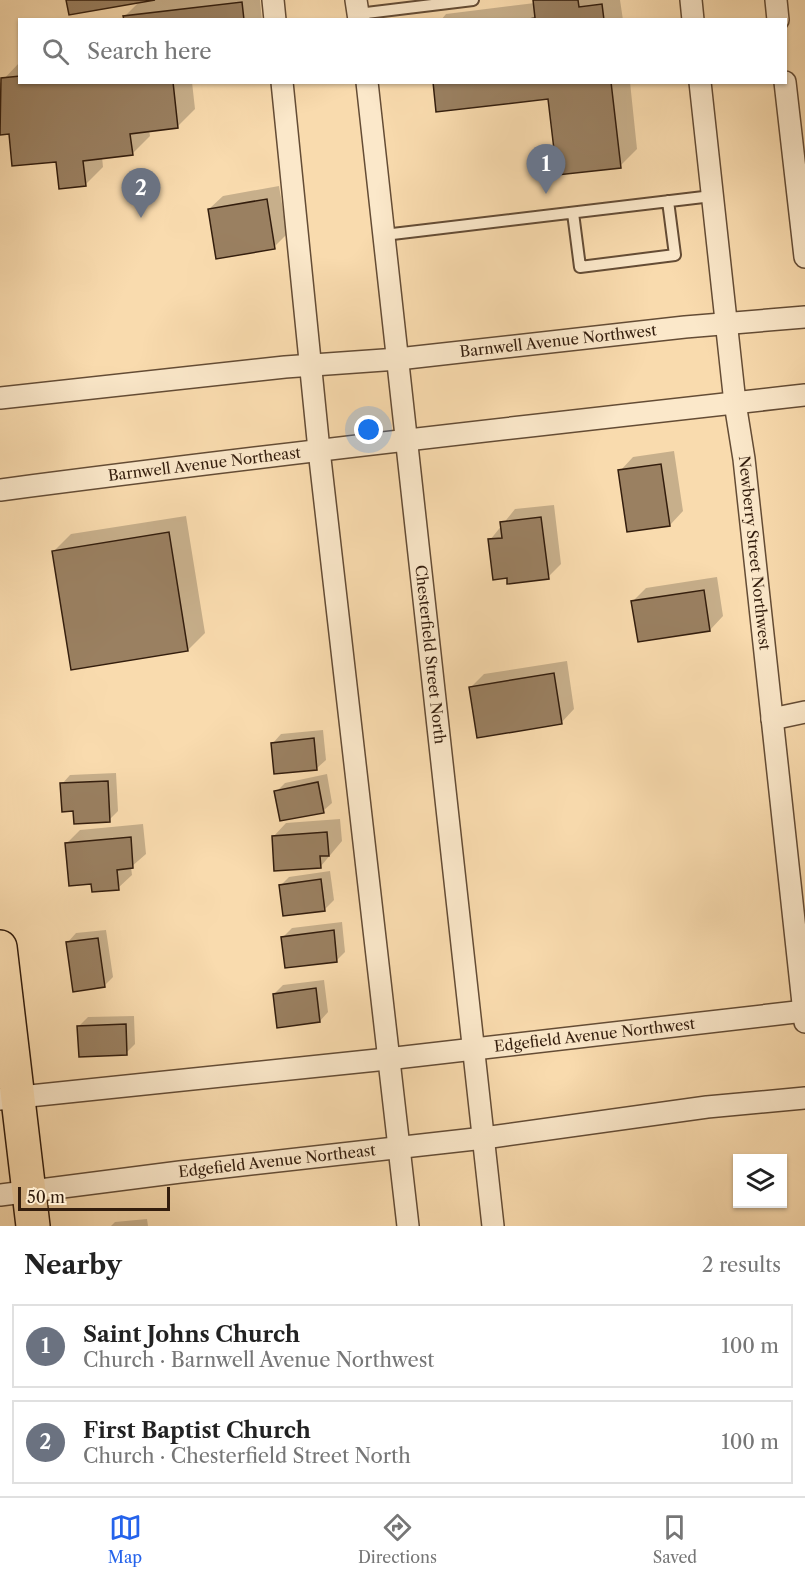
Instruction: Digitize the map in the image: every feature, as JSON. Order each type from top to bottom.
[{"type":"main road","points":[[0,947],[14,1193],[33,1226]]},
{"type":"street","points":[[273,0],[275,18]]},
{"type":"street","points":[[691,0],[693,18]]},
{"type":"street","points":[[776,0],[778,18]]},
{"type":"street","points":[[282,84],[312,365],[318,450],[408,1226]]},
{"type":"street","name":"Chesterfield Street North","points":[[367,84],[494,1226]]},
{"type":"street","name":"Newberry Street Northwest","points":[[700,84],[735,403],[744,459],[804,1015]]},
{"type":"street","points":[[785,84],[805,257]]},
{"type":"street","name":"Barnwell Avenue Northwest","points":[[312,365],[398,359],[726,323],[805,317]]},
{"type":"street","points":[[0,399],[312,365]]},
{"type":"street","points":[[407,441],[517,426],[805,395]]},
{"type":"street","name":"Barnwell Avenue Northeast","points":[[0,490],[407,441]]},
{"type":"street","points":[[772,719],[805,712]]},
{"type":"street","name":"Edgefield Avenue Northwest","points":[[387,1059],[474,1048],[804,1015]]},
{"type":"street","points":[[9,1098],[387,1059]]},
{"type":"street","points":[[484,1138],[707,1107],[805,1098]]},
{"type":"street","name":"Edgefield Avenue Northeast","points":[[14,1193],[484,1138]]},
{"type":"lane","points":[[358,11],[473,0]]},
{"type":"lane","points":[[384,236],[712,196]]},
{"type":"lane","points":[[573,213],[580,267],[675,255],[668,201]]},
{"type":"building","points":[[66,0],[155,0],[69,15]]},
{"type":"building","points":[[533,0],[578,0],[579,7],[602,4],[604,18],[535,18]]},
{"type":"building","points":[[242,2],[244,18],[124,18],[123,16]]},
{"type":"building","points":[[18,76],[18,84],[173,84],[178,128],[130,134],[133,155],[83,161],[86,186],[59,189],[56,162],[12,166],[9,134],[0,135],[1,78]]},
{"type":"building","points":[[433,84],[611,84],[621,168],[557,175],[548,99],[436,112]]},
{"type":"building","points":[[267,199],[275,249],[216,259],[208,209]]},
{"type":"building","points":[[661,464],[670,526],[627,532],[618,470]]},
{"type":"building","points":[[541,517],[549,579],[507,584],[507,578],[493,580],[488,539],[502,538],[500,522]]},
{"type":"building","points":[[169,532],[188,651],[71,670],[52,551]]},
{"type":"building","points":[[704,590],[710,631],[638,642],[631,601]]},
{"type":"building","points":[[554,673],[562,724],[477,738],[469,687]]},
{"type":"building","points":[[314,738],[317,770],[274,774],[271,743]]},
{"type":"building","points":[[108,781],[110,822],[74,824],[73,811],[62,812],[60,783]]},
{"type":"building","points":[[318,782],[324,813],[280,821],[274,791]]},
{"type":"building","points":[[327,832],[329,856],[320,856],[321,868],[274,871],[272,836]]},
{"type":"building","points":[[131,837],[133,868],[117,870],[119,890],[92,892],[91,884],[69,886],[65,843]]},
{"type":"building","points":[[321,879],[325,911],[283,916],[279,885]]},
{"type":"building","points":[[334,930],[337,962],[285,968],[281,937]]},
{"type":"building","points":[[98,938],[105,987],[73,992],[66,942]]},
{"type":"building","points":[[316,988],[320,1022],[277,1028],[273,994]]},
{"type":"building","points":[[126,1024],[127,1055],[79,1057],[77,1026]]},
{"type":"place","name":"Saint Johns Church","points":[[546,194]]},
{"type":"place","name":"First Baptist Church","points":[[141,218]]}]
